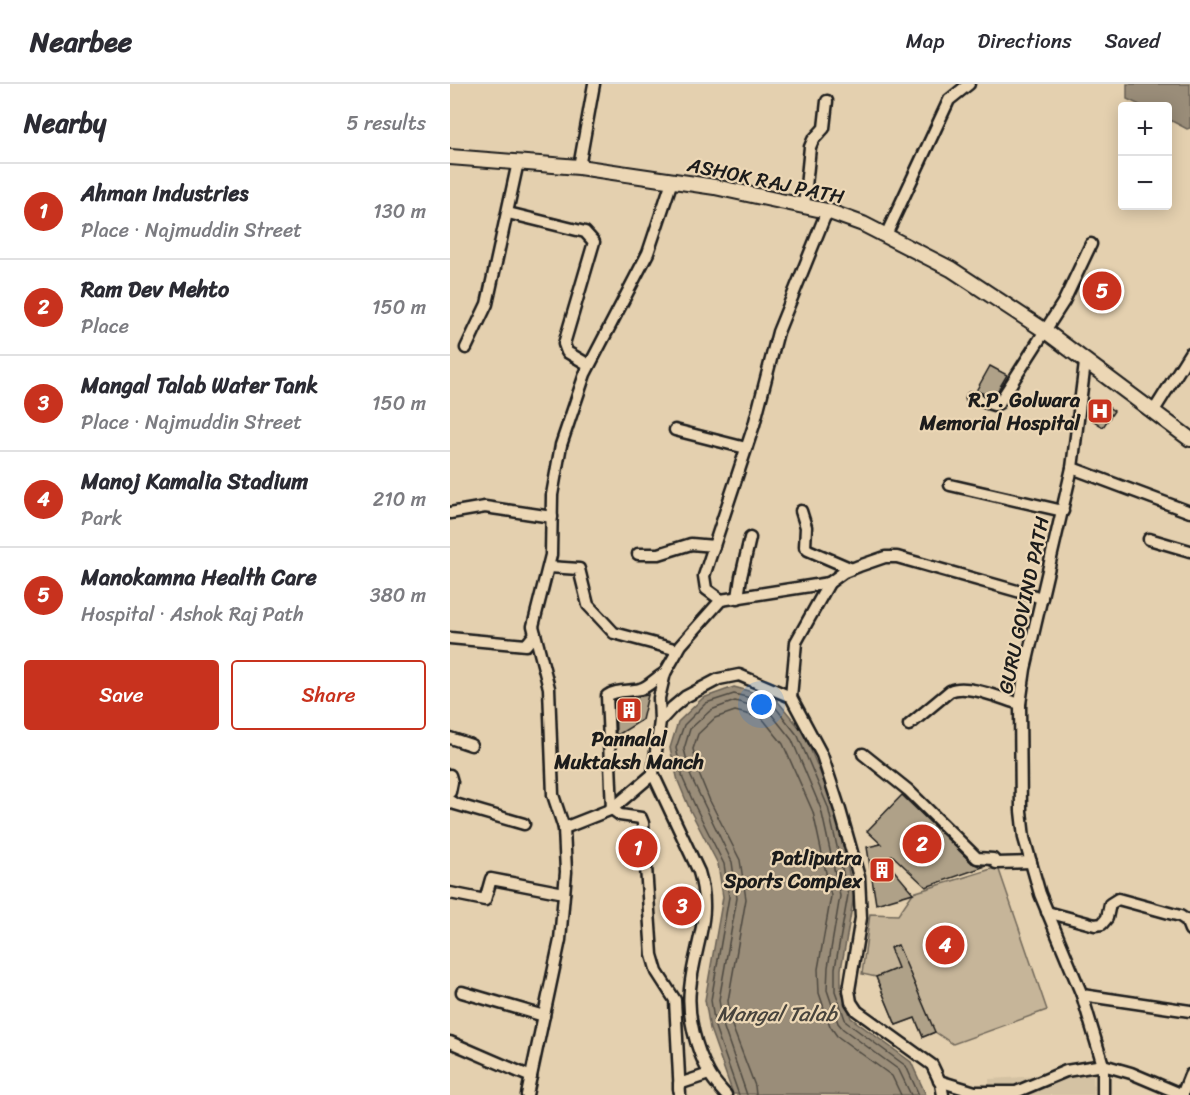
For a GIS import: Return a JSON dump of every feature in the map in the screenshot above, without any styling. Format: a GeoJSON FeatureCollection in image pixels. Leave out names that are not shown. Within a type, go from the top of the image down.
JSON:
{"type":"FeatureCollection","features":[{"type":"Feature","properties":{"kind":"main road","name":"ASHOK RAJ PATH"},"geometry":{"type":"LineString","coordinates":[[450,157],[579,167],[672,181],[827,211],[863,224],[951,269],[1044,330],[1085,363],[1190,439]]}},
{"type":"Feature","properties":{"kind":"street"},"geometry":{"type":"LineString","coordinates":[[579,167],[594,84]]}},
{"type":"Feature","properties":{"kind":"street"},"geometry":{"type":"LineString","coordinates":[[886,236],[949,100],[969,84]]}},
{"type":"Feature","properties":{"kind":"street"},"geometry":{"type":"LineString","coordinates":[[804,206],[810,147],[824,128],[827,101]]}},
{"type":"Feature","properties":{"kind":"street"},"geometry":{"type":"LineString","coordinates":[[466,348],[487,304],[518,162]]}},
{"type":"Feature","properties":{"kind":"street"},"geometry":{"type":"LineString","coordinates":[[527,1095],[560,940],[566,872],[564,828],[553,795],[549,688],[533,619],[549,567],[552,541],[552,495],[561,445],[589,365],[648,253],[672,181]]}},
{"type":"Feature","properties":{"kind":"street"},"geometry":{"type":"LineString","coordinates":[[721,600],[706,589],[704,576],[746,448],[778,332],[827,211]]}},
{"type":"Feature","properties":{"kind":"street"},"geometry":{"type":"LineString","coordinates":[[508,213],[585,232],[591,236],[594,242],[564,344],[567,352],[589,365]]}},
{"type":"Feature","properties":{"kind":"street"},"geometry":{"type":"LineString","coordinates":[[972,398],[994,405],[999,403],[1071,288],[1091,244]]}},
{"type":"Feature","properties":{"kind":"street"},"geometry":{"type":"LineString","coordinates":[[1153,412],[1190,353]]}},
{"type":"Feature","properties":{"kind":"street","name":"GURU GOVIND PATH"},"geometry":{"type":"LineString","coordinates":[[1085,363],[1072,468],[1025,669],[1020,704],[1021,811],[1024,838],[1040,894],[1082,995],[1102,1065],[1103,1095]]}},
{"type":"Feature","properties":{"kind":"street"},"geometry":{"type":"LineString","coordinates":[[675,430],[746,448]]}},
{"type":"Feature","properties":{"kind":"street"},"geometry":{"type":"LineString","coordinates":[[1072,468],[1190,512]]}},
{"type":"Feature","properties":{"kind":"street"},"geometry":{"type":"LineString","coordinates":[[950,485],[1063,511]]}},
{"type":"Feature","properties":{"kind":"street"},"geometry":{"type":"LineString","coordinates":[[450,513],[485,507],[552,517]]}},
{"type":"Feature","properties":{"kind":"street"},"geometry":{"type":"LineString","coordinates":[[801,511],[806,527],[808,550],[852,569]]}},
{"type":"Feature","properties":{"kind":"street"},"geometry":{"type":"LineString","coordinates":[[738,598],[750,538]]}},
{"type":"Feature","properties":{"kind":"street"},"geometry":{"type":"LineString","coordinates":[[1149,539],[1190,551]]}},
{"type":"Feature","properties":{"kind":"street"},"geometry":{"type":"LineString","coordinates":[[638,554],[659,554],[692,544],[714,546]]}},
{"type":"Feature","properties":{"kind":"street"},"geometry":{"type":"LineString","coordinates":[[726,1095],[709,1074],[700,1051],[689,1006],[690,987],[705,903],[703,885],[653,774],[660,721],[659,698],[665,673],[678,650],[721,600],[829,583],[852,569],[885,557],[897,558],[1042,597]]}},
{"type":"Feature","properties":{"kind":"street"},"geometry":{"type":"LineString","coordinates":[[549,567],[579,569],[588,605],[614,633],[678,650]]}},
{"type":"Feature","properties":{"kind":"street"},"geometry":{"type":"LineString","coordinates":[[829,583],[796,642],[791,697],[822,755],[859,876],[861,918],[849,990],[851,1002],[856,1011],[932,1065],[943,1095]]}},
{"type":"Feature","properties":{"kind":"street"},"geometry":{"type":"LineString","coordinates":[[450,638],[526,645],[535,634]]}},
{"type":"Feature","properties":{"kind":"street"},"geometry":{"type":"LineString","coordinates":[[612,809],[607,696],[613,692],[642,689],[653,679],[665,673]]}},
{"type":"Feature","properties":{"kind":"street"},"geometry":{"type":"LineString","coordinates":[[660,721],[673,706],[686,697],[729,676],[739,675],[791,697]]}},
{"type":"Feature","properties":{"kind":"street"},"geometry":{"type":"LineString","coordinates":[[909,725],[950,691],[958,688],[1020,704]]}},
{"type":"Feature","properties":{"kind":"street"},"geometry":{"type":"LineString","coordinates":[[450,738],[471,745]]}},
{"type":"Feature","properties":{"kind":"street"},"geometry":{"type":"LineString","coordinates":[[863,754],[908,790],[977,858],[993,859],[996,863],[1031,862]]}},
{"type":"Feature","properties":{"kind":"street"},"geometry":{"type":"LineString","coordinates":[[564,828],[612,809],[653,774]]}},
{"type":"Feature","properties":{"kind":"street"},"geometry":{"type":"LineString","coordinates":[[450,775],[452,782],[450,792]]}},
{"type":"Feature","properties":{"kind":"street"},"geometry":{"type":"LineString","coordinates":[[450,801],[524,824]]}},
{"type":"Feature","properties":{"kind":"street"},"geometry":{"type":"LineString","coordinates":[[612,809],[620,815],[641,818],[643,823],[652,955],[657,972],[675,1000],[679,1091],[709,1074]]}},
{"type":"Feature","properties":{"kind":"street"},"geometry":{"type":"LineString","coordinates":[[450,893],[485,900],[491,879],[564,893]]}},
{"type":"Feature","properties":{"kind":"street"},"geometry":{"type":"LineString","coordinates":[[1047,912],[1095,925],[1102,924],[1107,918],[1110,903],[1118,899],[1180,916],[1189,924]]}},
{"type":"Feature","properties":{"kind":"street"},"geometry":{"type":"LineString","coordinates":[[462,992],[544,1016]]}},
{"type":"Feature","properties":{"kind":"street"},"geometry":{"type":"LineString","coordinates":[[1082,995],[1190,1011]]}},
{"type":"Feature","properties":{"kind":"street"},"geometry":{"type":"LineString","coordinates":[[450,1042],[531,1077]]}},
{"type":"Feature","properties":{"kind":"street"},"geometry":{"type":"LineString","coordinates":[[939,1080],[975,1092],[1016,1092],[1066,1071],[1102,1065],[1131,1073],[1182,1095],[1190,1075]]}},
{"type":"Feature","properties":{"kind":"shaded area"},"geometry":{"type":"Polygon","coordinates":[[[998,867],[1047,1010],[953,1044],[935,1032],[923,1037],[915,1018],[896,1025],[876,977],[862,974],[870,914],[898,915],[913,893],[998,867]]]}},
{"type":"Feature","properties":{"kind":"shaded area"},"geometry":{"type":"Polygon","coordinates":[[[1093,1073],[1094,1095],[989,1095],[989,1079],[1093,1073]]]}},
{"type":"Feature","properties":{"kind":"water"},"geometry":{"type":"Polygon","coordinates":[[[1127,84],[1190,84],[1190,128],[1187,129],[1172,121],[1172,102],[1133,102],[1127,99],[1127,84]]]}},
{"type":"Feature","properties":{"kind":"water","name":"Mangal Talab"},"geometry":{"type":"Polygon","coordinates":[[[734,687],[775,698],[803,732],[834,805],[854,896],[841,969],[841,989],[851,1018],[911,1062],[926,1095],[733,1094],[710,1029],[705,1000],[723,897],[718,864],[678,781],[670,748],[678,722],[703,698],[734,687]]]}},
{"type":"Feature","properties":{"kind":"building"},"geometry":{"type":"Polygon","coordinates":[[[1103,282],[1110,286],[1101,300],[1094,295],[1103,282]]]}},
{"type":"Feature","properties":{"kind":"building"},"geometry":{"type":"Polygon","coordinates":[[[990,366],[1007,375],[994,397],[976,391],[990,366]]]}},
{"type":"Feature","properties":{"kind":"building"},"geometry":{"type":"Polygon","coordinates":[[[1099,401],[1114,411],[1103,427],[1088,417],[1099,401]]]}},
{"type":"Feature","properties":{"kind":"building","name":"Pannalal Muktaksh Manch"},"geometry":{"type":"Polygon","coordinates":[[[648,695],[642,720],[616,736],[615,700],[648,695]]]}},
{"type":"Feature","properties":{"kind":"building"},"geometry":{"type":"Polygon","coordinates":[[[902,795],[972,863],[983,867],[926,887],[892,855],[886,861],[913,893],[876,904],[867,847],[881,844],[867,831],[902,795]]]}},
{"type":"Feature","properties":{"kind":"building"},"geometry":{"type":"Polygon","coordinates":[[[681,890],[693,895],[698,907],[693,919],[681,924],[669,919],[664,907],[669,895],[681,890]]]}},
{"type":"Feature","properties":{"kind":"building"},"geometry":{"type":"Polygon","coordinates":[[[898,945],[935,1032],[923,1037],[915,1018],[896,1025],[876,977],[898,968],[890,948],[898,945]]]}},
{"type":"Feature","properties":{"kind":"place","name":"Manokamna Health Care"},"geometry":{"type":"Point","coordinates":[1102,291]}},
{"type":"Feature","properties":{"kind":"place","name":"R.P. Golwara Memorial Hospital"},"geometry":{"type":"Point","coordinates":[1100,411]}},
{"type":"Feature","properties":{"kind":"place","name":"Pannalal Muktaksh Manch"},"geometry":{"type":"Point","coordinates":[629,710]}},
{"type":"Feature","properties":{"kind":"place","name":"Ram Dev Mehto"},"geometry":{"type":"Point","coordinates":[922,844]}},
{"type":"Feature","properties":{"kind":"place","name":"Ahman Industries"},"geometry":{"type":"Point","coordinates":[638,848]}},
{"type":"Feature","properties":{"kind":"place","name":"Patliputra Sports Complex"},"geometry":{"type":"Point","coordinates":[882,870]}},
{"type":"Feature","properties":{"kind":"place","name":"Mangal Talab Water Tank"},"geometry":{"type":"Point","coordinates":[682,906]}},
{"type":"Feature","properties":{"kind":"place","name":"Manoj Kamalia Stadium"},"geometry":{"type":"Point","coordinates":[945,945]}}]}
